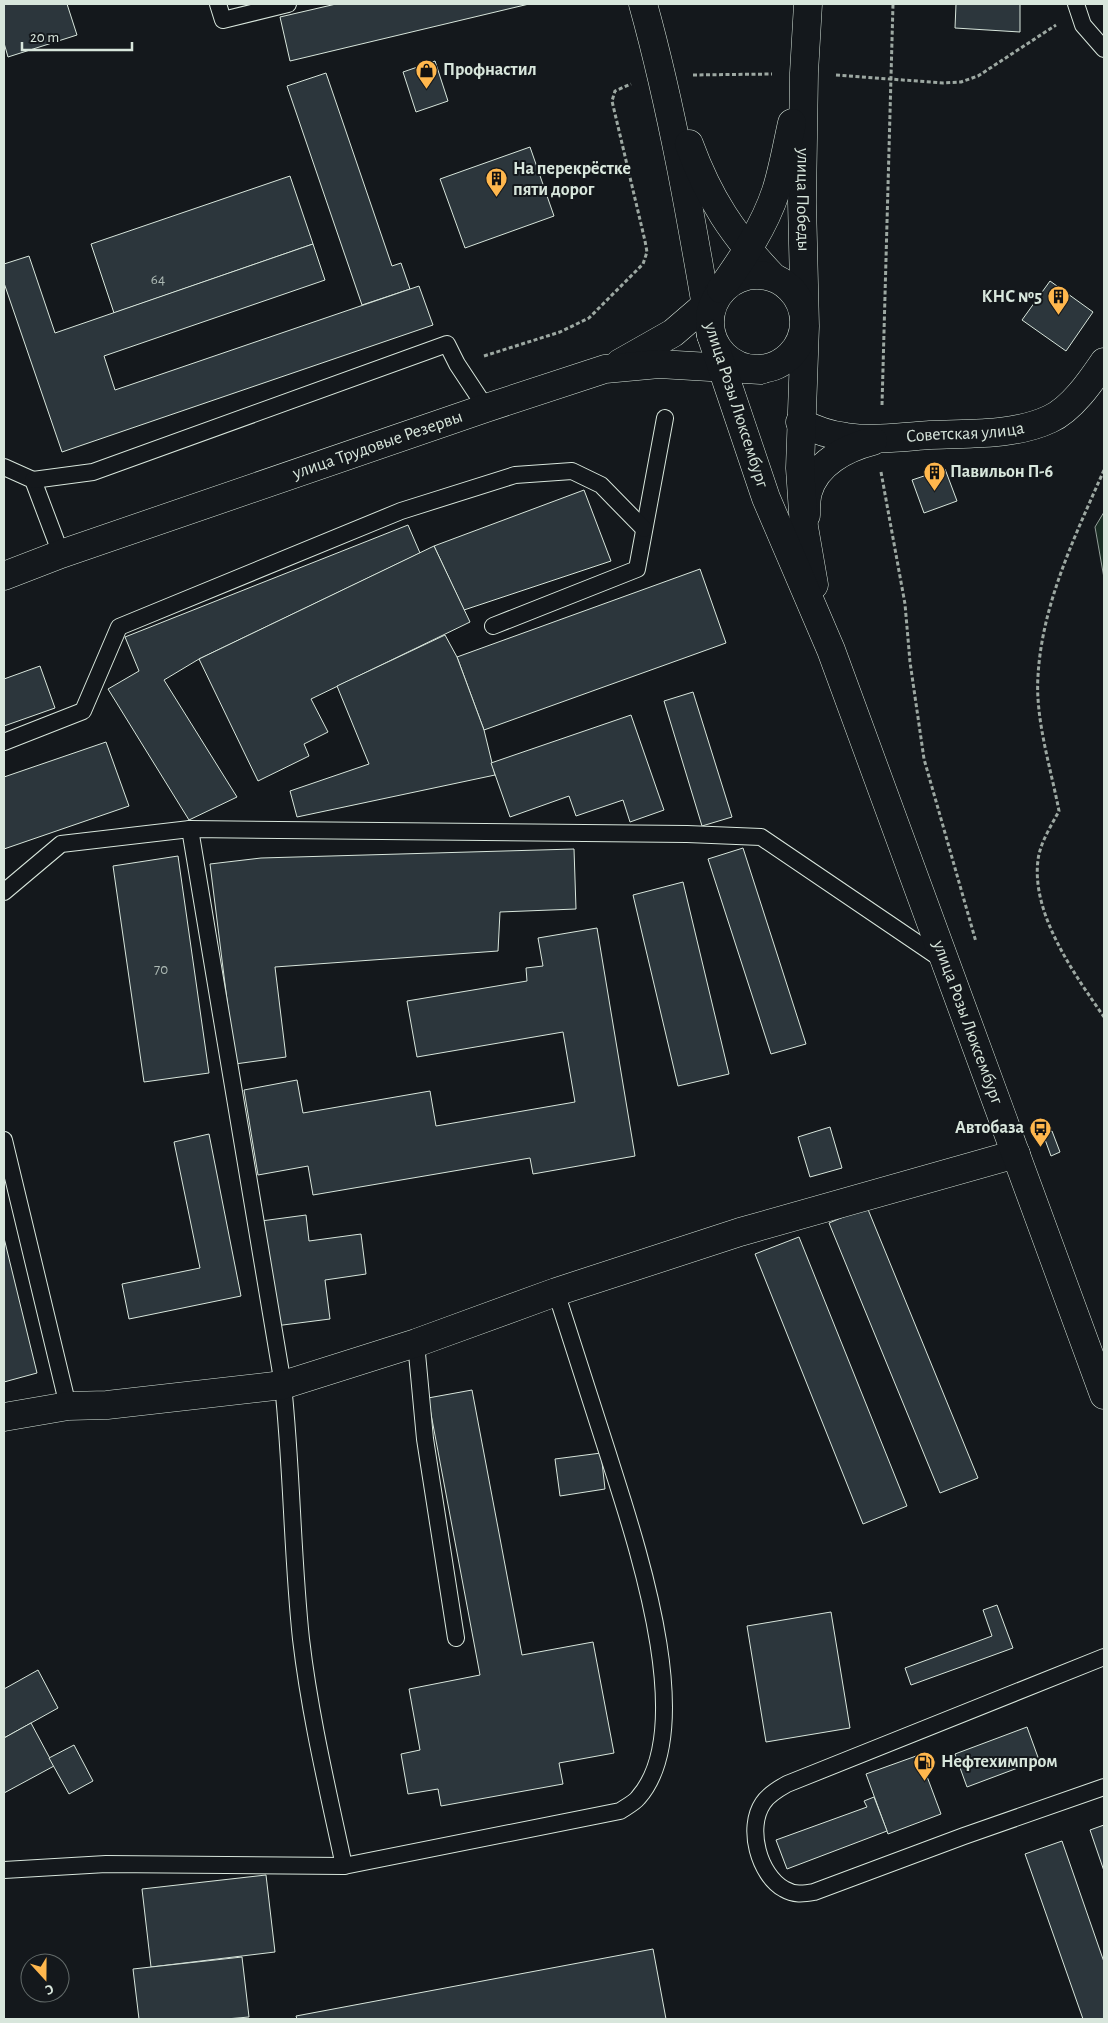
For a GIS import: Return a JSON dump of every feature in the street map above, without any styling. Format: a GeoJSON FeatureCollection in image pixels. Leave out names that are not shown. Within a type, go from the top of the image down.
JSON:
{"type":"FeatureCollection","features":[{"type":"Feature","properties":{"kind":"street","name":"улица Розы Люксембург"},"geometry":{"type":"LineString","coordinates":[[642,4],[663,75],[712,300]]}},
{"type":"Feature","properties":{"kind":"street","name":"улица Победы"},"geometry":{"type":"LineString","coordinates":[[805,326],[802,202],[804,73],[808,4]]}},
{"type":"Feature","properties":{"kind":"street","name":"улица Победы"},"geometry":{"type":"LineString","coordinates":[[712,300],[748,250],[776,190],[804,73]]}},
{"type":"Feature","properties":{"kind":"street"},"geometry":{"type":"LineString","coordinates":[[663,75],[710,196],[748,250],[773,278],[790,289],[802,308],[805,326],[798,347],[782,363],[762,370],[739,367],[721,354],[711,335],[710,314],[712,300]]}},
{"type":"Feature","properties":{"kind":"street"},"geometry":{"type":"LineString","coordinates":[[605,369],[673,333],[733,281],[753,275],[773,278]]}},
{"type":"Feature","properties":{"kind":"street","name":"улица Розы Люксембург"},"geometry":{"type":"LineString","coordinates":[[805,326],[800,422],[800,468],[804,526],[814,586],[831,650]]}},
{"type":"Feature","properties":{"kind":"street","name":"улица Розы Люксембург"},"geometry":{"type":"LineString","coordinates":[[711,335],[766,498],[831,650],[1104,1395]]}},
{"type":"Feature","properties":{"kind":"street","name":"Советская улица"},"geometry":{"type":"LineString","coordinates":[[800,422],[821,432],[848,438],[881,438],[1007,430],[1031,426],[1052,418],[1069,405],[1104,362]]}},
{"type":"Feature","properties":{"kind":"street","name":"улица Трудовые Резервы"},"geometry":{"type":"LineString","coordinates":[[4,576],[60,554],[605,369],[659,364],[762,370]]}},
{"type":"Feature","properties":{"kind":"street"},"geometry":{"type":"LineString","coordinates":[[804,526],[808,491],[825,464],[855,446],[881,438]]}},
{"type":"Feature","properties":{"kind":"street"},"geometry":{"type":"LineString","coordinates":[[4,1417],[68,1406],[107,1405],[283,1385],[416,1343],[556,1292],[740,1232],[1016,1154]]}},
{"type":"Feature","properties":{"kind":"lane"},"geometry":{"type":"LineString","coordinates":[[218,4],[223,20],[288,4]]}},
{"type":"Feature","properties":{"kind":"lane"},"geometry":{"type":"LineString","coordinates":[[1077,8],[1084,25],[1104,50]]}},
{"type":"Feature","properties":{"kind":"lane"},"geometry":{"type":"LineString","coordinates":[[4,467],[33,480],[94,472],[447,344],[457,364],[486,408]]}},
{"type":"Feature","properties":{"kind":"lane"},"geometry":{"type":"LineString","coordinates":[[492,626],[637,569],[664,418]]}},
{"type":"Feature","properties":{"kind":"lane"},"geometry":{"type":"LineString","coordinates":[[4,742],[83,711],[119,627],[402,511],[515,475],[572,471],[602,485],[644,529]]}},
{"type":"Feature","properties":{"kind":"lane"},"geometry":{"type":"LineString","coordinates":[[33,480],[60,554]]}},
{"type":"Feature","properties":{"kind":"lane"},"geometry":{"type":"LineString","coordinates":[[190,829],[283,1385],[292,1477],[302,1640],[314,1730],[344,1866]]}},
{"type":"Feature","properties":{"kind":"lane"},"geometry":{"type":"LineString","coordinates":[[4,892],[61,844],[190,829],[762,837],[946,962]]}},
{"type":"Feature","properties":{"kind":"lane"},"geometry":{"type":"LineString","coordinates":[[4,1140],[68,1406]]}},
{"type":"Feature","properties":{"kind":"lane"},"geometry":{"type":"LineString","coordinates":[[4,1870],[106,1864],[344,1866],[620,1811],[637,1800],[647,1786],[656,1764],[662,1739],[664,1708],[656,1618],[644,1570],[556,1292]]}},
{"type":"Feature","properties":{"kind":"lane"},"geometry":{"type":"LineString","coordinates":[[416,1343],[425,1439],[456,1638]]}},
{"type":"Feature","properties":{"kind":"lane"},"geometry":{"type":"LineString","coordinates":[[1104,1657],[787,1784],[773,1792],[762,1803],[756,1824],[758,1849],[765,1868],[774,1883],[785,1890],[800,1894],[814,1892],[964,1836],[1104,1787]]}},
{"type":"Feature","properties":{"kind":"path"},"geometry":{"type":"LineString","coordinates":[[893,4],[880,464],[905,604],[910,662],[924,759],[977,945]]}},
{"type":"Feature","properties":{"kind":"path"},"geometry":{"type":"LineString","coordinates":[[457,364],[574,326],[589,318],[643,264],[647,252],[645,241],[612,101],[615,92],[622,86],[663,75],[804,73],[961,82],[978,76],[1077,8]]}},
{"type":"Feature","properties":{"kind":"path"},"geometry":{"type":"LineString","coordinates":[[1104,470],[1072,543],[1044,626],[1037,677],[1042,728],[1059,811],[1046,836],[1038,859],[1037,889],[1055,937],[1104,1017]]}},
{"type":"Feature","properties":{"kind":"green space"},"geometry":{"type":"Polygon","coordinates":[[[1104,512],[1104,578],[1095,527],[1104,512]]]}},
{"type":"Feature","properties":{"kind":"building"},"geometry":{"type":"Polygon","coordinates":[[[4,4],[67,4],[77,35],[8,57],[4,43],[4,4]]]}},
{"type":"Feature","properties":{"kind":"building"},"geometry":{"type":"Polygon","coordinates":[[[336,4],[529,4],[290,61],[280,17],[336,4]]]}},
{"type":"Feature","properties":{"kind":"building"},"geometry":{"type":"Polygon","coordinates":[[[956,4],[1020,4],[1020,32],[955,28],[956,4]]]}},
{"type":"Feature","properties":{"kind":"building"},"geometry":{"type":"Polygon","coordinates":[[[435,61],[448,101],[416,112],[403,72],[435,61]]]}},
{"type":"Feature","properties":{"kind":"building"},"geometry":{"type":"Polygon","coordinates":[[[326,73],[392,266],[401,263],[410,289],[362,305],[287,86],[326,73]]]}},
{"type":"Feature","properties":{"kind":"building","name":"На перекрёстке пяти дорог"},"geometry":{"type":"Polygon","coordinates":[[[530,147],[554,216],[465,248],[440,179],[530,147]]]}},
{"type":"Feature","properties":{"kind":"building"},"geometry":{"type":"Polygon","coordinates":[[[290,176],[313,244],[114,313],[91,244],[290,176]]]}},
{"type":"Feature","properties":{"kind":"building"},"geometry":{"type":"Polygon","coordinates":[[[313,244],[325,280],[104,356],[115,390],[419,286],[433,325],[62,452],[4,283],[4,264],[29,256],[55,333],[313,244]]]}},
{"type":"Feature","properties":{"kind":"building","name":"КНС №5"},"geometry":{"type":"Polygon","coordinates":[[[1050,281],[1093,312],[1066,351],[1022,320],[1050,281]]]}},
{"type":"Feature","properties":{"kind":"building","name":"Павильон П-6"},"geometry":{"type":"Polygon","coordinates":[[[945,469],[957,501],[924,513],[912,480],[945,469]]]}},
{"type":"Feature","properties":{"kind":"building"},"geometry":{"type":"Polygon","coordinates":[[[584,490],[611,561],[464,610],[434,546],[584,490]]]}},
{"type":"Feature","properties":{"kind":"building"},"geometry":{"type":"Polygon","coordinates":[[[408,525],[420,553],[199,659],[164,680],[237,797],[189,820],[108,689],[139,671],[125,637],[408,525]]]}},
{"type":"Feature","properties":{"kind":"building"},"geometry":{"type":"Polygon","coordinates":[[[434,546],[470,622],[311,699],[328,732],[304,744],[309,756],[258,781],[199,659],[434,546]]]}},
{"type":"Feature","properties":{"kind":"building"},"geometry":{"type":"Polygon","coordinates":[[[700,569],[726,643],[484,730],[457,657],[700,569]]]}},
{"type":"Feature","properties":{"kind":"building"},"geometry":{"type":"Polygon","coordinates":[[[445,635],[457,657],[484,730],[495,775],[297,817],[290,791],[369,764],[337,686],[445,635]]]}},
{"type":"Feature","properties":{"kind":"building"},"geometry":{"type":"Polygon","coordinates":[[[40,666],[55,708],[4,726],[4,679],[40,666]]]}},
{"type":"Feature","properties":{"kind":"building"},"geometry":{"type":"Polygon","coordinates":[[[693,692],[732,817],[702,826],[664,701],[693,692]]]}},
{"type":"Feature","properties":{"kind":"building"},"geometry":{"type":"Polygon","coordinates":[[[631,715],[664,810],[630,822],[623,800],[576,816],[569,796],[510,817],[491,763],[631,715]]]}},
{"type":"Feature","properties":{"kind":"building"},"geometry":{"type":"Polygon","coordinates":[[[106,742],[129,806],[4,849],[4,777],[106,742]]]}},
{"type":"Feature","properties":{"kind":"building"},"geometry":{"type":"Polygon","coordinates":[[[743,848],[806,1044],[771,1054],[708,859],[743,848]]]}},
{"type":"Feature","properties":{"kind":"building"},"geometry":{"type":"Polygon","coordinates":[[[574,849],[576,909],[500,912],[498,951],[275,967],[286,1057],[235,1064],[210,864],[261,858],[574,849]]]}},
{"type":"Feature","properties":{"kind":"building"},"geometry":{"type":"Polygon","coordinates":[[[178,856],[209,1073],[144,1082],[113,866],[178,856]]]}},
{"type":"Feature","properties":{"kind":"building"},"geometry":{"type":"Polygon","coordinates":[[[683,882],[729,1074],[678,1086],[633,895],[683,882]]]}},
{"type":"Feature","properties":{"kind":"building"},"geometry":{"type":"Polygon","coordinates":[[[597,928],[635,1156],[533,1174],[530,1158],[313,1195],[308,1166],[258,1175],[244,1090],[297,1080],[303,1113],[430,1091],[436,1126],[575,1102],[563,1032],[417,1057],[407,1001],[527,981],[526,968],[543,966],[538,938],[597,928]]]}},
{"type":"Feature","properties":{"kind":"building"},"geometry":{"type":"Polygon","coordinates":[[[830,1127],[842,1168],[810,1177],[798,1137],[830,1127]]]}},
{"type":"Feature","properties":{"kind":"building"},"geometry":{"type":"Polygon","coordinates":[[[1052,1131],[1060,1152],[1051,1156],[1043,1134],[1052,1131]]]}},
{"type":"Feature","properties":{"kind":"building"},"geometry":{"type":"Polygon","coordinates":[[[209,1134],[241,1296],[129,1319],[122,1284],[200,1268],[174,1142],[209,1134]]]}},
{"type":"Feature","properties":{"kind":"building"},"geometry":{"type":"Polygon","coordinates":[[[867,1207],[978,1478],[940,1493],[829,1223],[867,1207]]]}},
{"type":"Feature","properties":{"kind":"building"},"geometry":{"type":"Polygon","coordinates":[[[306,1215],[309,1241],[361,1234],[366,1274],[325,1280],[330,1319],[275,1326],[261,1221],[306,1215]]]}},
{"type":"Feature","properties":{"kind":"building"},"geometry":{"type":"Polygon","coordinates":[[[799,1237],[907,1506],[863,1524],[755,1254],[799,1237]]]}},
{"type":"Feature","properties":{"kind":"building"},"geometry":{"type":"Polygon","coordinates":[[[4,1238],[37,1373],[4,1382],[4,1238]]]}},
{"type":"Feature","properties":{"kind":"building"},"geometry":{"type":"Polygon","coordinates":[[[472,1390],[522,1655],[593,1642],[614,1753],[559,1763],[563,1784],[441,1806],[438,1789],[408,1794],[401,1754],[420,1750],[409,1689],[480,1675],[428,1398],[472,1390]]]}},
{"type":"Feature","properties":{"kind":"building"},"geometry":{"type":"Polygon","coordinates":[[[601,1453],[605,1489],[560,1496],[555,1459],[601,1453]]]}},
{"type":"Feature","properties":{"kind":"building"},"geometry":{"type":"Polygon","coordinates":[[[997,1605],[1013,1648],[911,1685],[905,1668],[992,1636],[983,1610],[997,1605]]]}},
{"type":"Feature","properties":{"kind":"building"},"geometry":{"type":"Polygon","coordinates":[[[831,1612],[850,1728],[766,1742],[747,1626],[831,1612]]]}},
{"type":"Feature","properties":{"kind":"building"},"geometry":{"type":"Polygon","coordinates":[[[38,1670],[58,1708],[4,1738],[4,1689],[38,1670]]]}},
{"type":"Feature","properties":{"kind":"building"},"geometry":{"type":"Polygon","coordinates":[[[31,1723],[54,1766],[4,1793],[4,1738],[31,1723]]]}},
{"type":"Feature","properties":{"kind":"building"},"geometry":{"type":"Polygon","coordinates":[[[1027,1727],[1039,1760],[967,1787],[955,1754],[1027,1727]]]}},
{"type":"Feature","properties":{"kind":"building"},"geometry":{"type":"Polygon","coordinates":[[[74,1745],[93,1781],[69,1794],[49,1758],[74,1745]]]}},
{"type":"Feature","properties":{"kind":"building"},"geometry":{"type":"Polygon","coordinates":[[[919,1755],[941,1814],[888,1834],[866,1774],[919,1755]]]}},
{"type":"Feature","properties":{"kind":"building"},"geometry":{"type":"Polygon","coordinates":[[[874,1797],[887,1831],[787,1869],[776,1840],[867,1807],[864,1801],[874,1797]]]}},
{"type":"Feature","properties":{"kind":"building"},"geometry":{"type":"Polygon","coordinates":[[[1104,1825],[1104,1871],[1090,1830],[1104,1825]]]}},
{"type":"Feature","properties":{"kind":"building"},"geometry":{"type":"Polygon","coordinates":[[[1062,1841],[1104,1962],[1104,2019],[1083,2019],[1025,1854],[1062,1841]]]}},
{"type":"Feature","properties":{"kind":"building"},"geometry":{"type":"Polygon","coordinates":[[[266,1875],[275,1952],[151,1967],[142,1889],[266,1875]]]}},
{"type":"Feature","properties":{"kind":"building"},"geometry":{"type":"Polygon","coordinates":[[[653,1949],[666,2019],[297,2019],[296,2016],[653,1949]]]}},
{"type":"Feature","properties":{"kind":"building"},"geometry":{"type":"Polygon","coordinates":[[[242,1957],[249,2017],[226,2019],[139,2019],[133,1969],[242,1957]]]}},
{"type":"Feature","properties":{"kind":"place","name":"Профнастил"},"geometry":{"type":"Point","coordinates":[427,89]}},
{"type":"Feature","properties":{"kind":"place","name":"На перекрёстке пяти дорог"},"geometry":{"type":"Point","coordinates":[497,198]}},
{"type":"Feature","properties":{"kind":"place","name":"КНС №5"},"geometry":{"type":"Point","coordinates":[1058,316]}},
{"type":"Feature","properties":{"kind":"place","name":"Павильон П-6"},"geometry":{"type":"Point","coordinates":[934,491]}},
{"type":"Feature","properties":{"kind":"place","name":"Автобаза"},"geometry":{"type":"Point","coordinates":[1040,1147]}},
{"type":"Feature","properties":{"kind":"place","name":"Нефтехимпром"},"geometry":{"type":"Point","coordinates":[925,1781]}}]}
